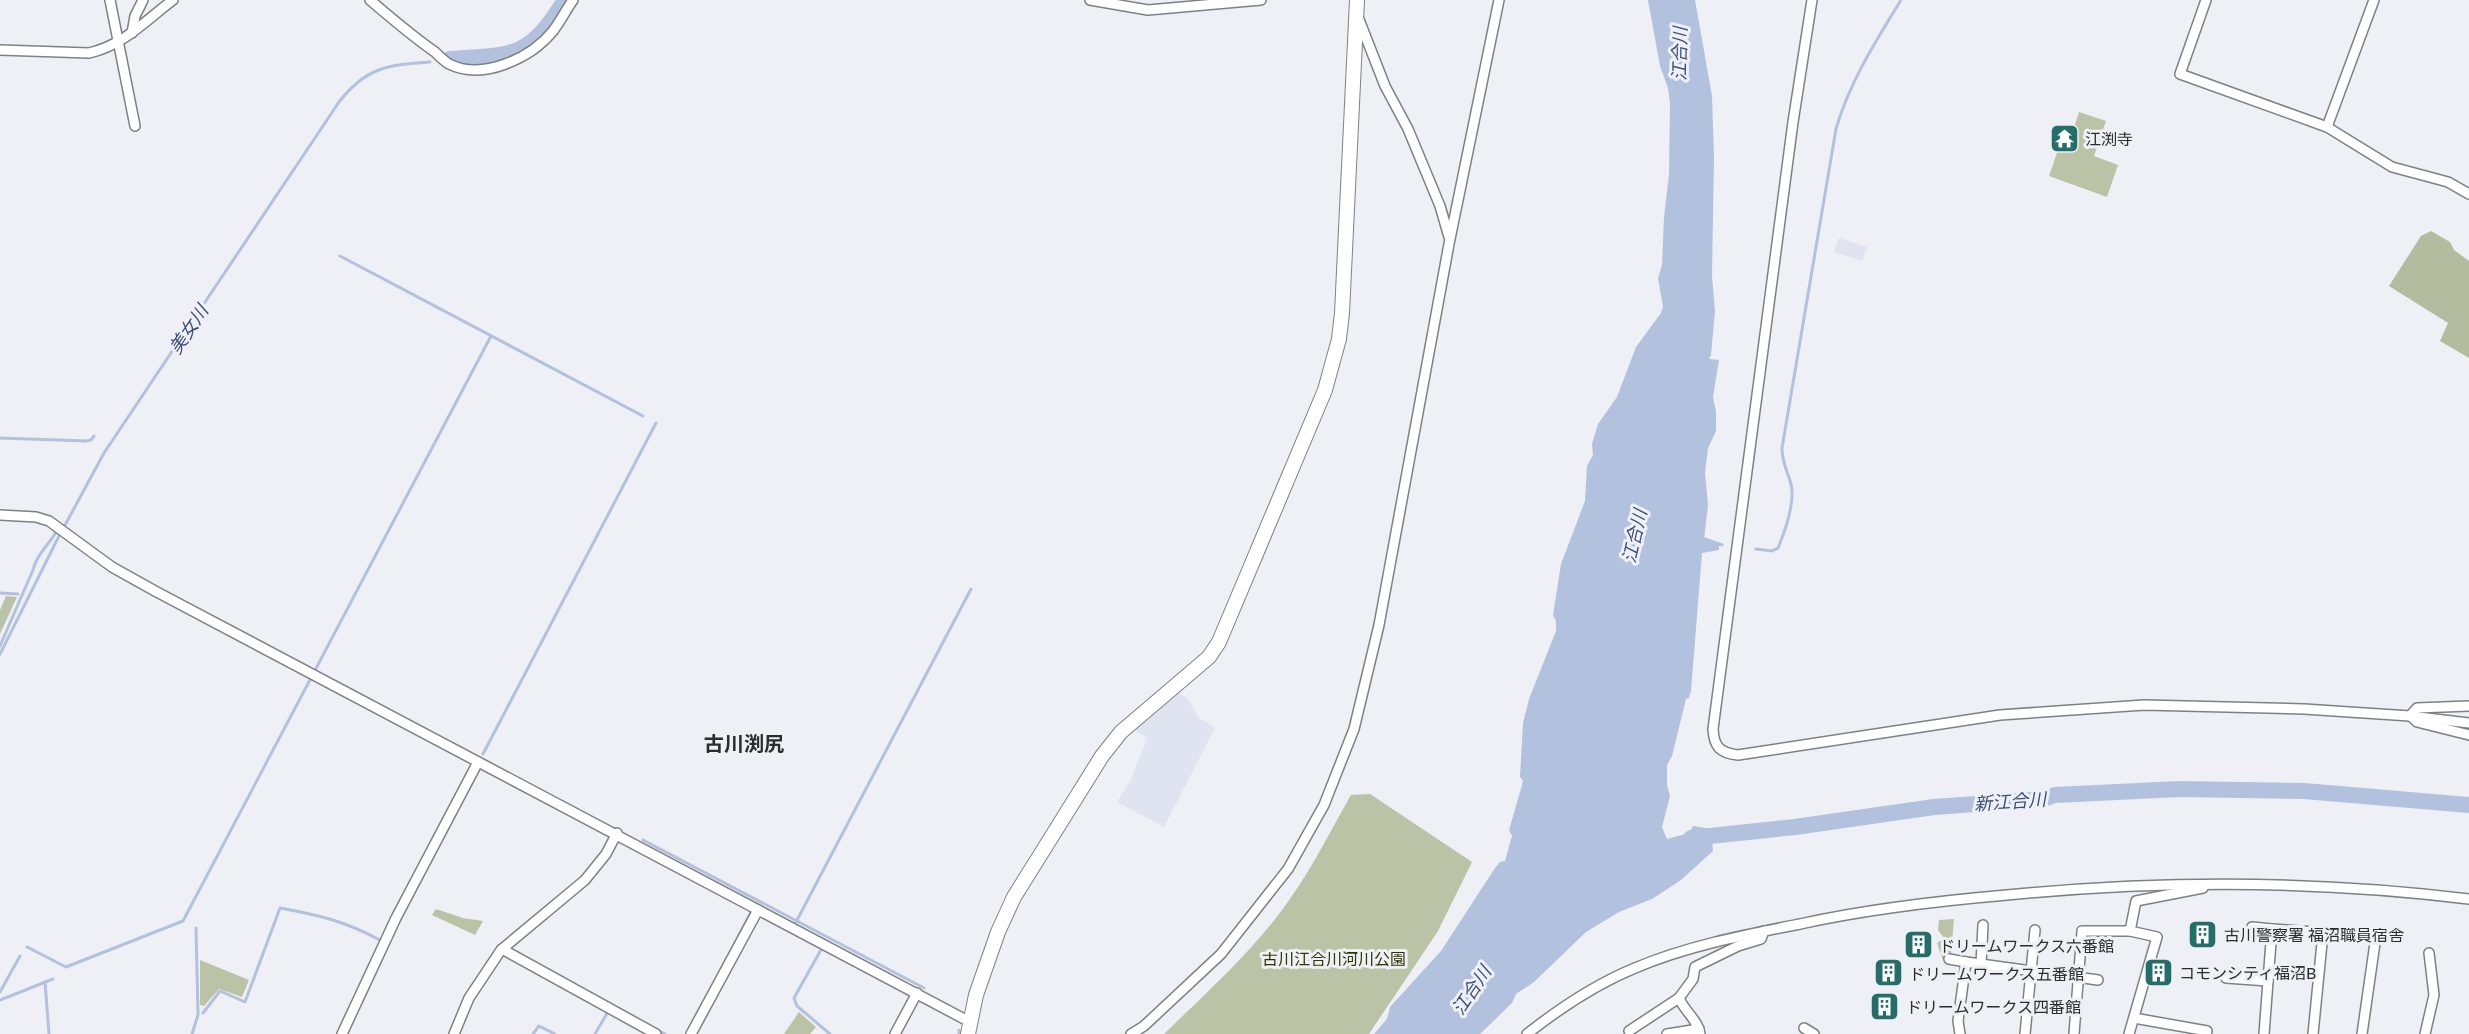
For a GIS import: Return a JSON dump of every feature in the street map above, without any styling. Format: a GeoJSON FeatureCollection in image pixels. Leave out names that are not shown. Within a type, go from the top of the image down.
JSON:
{"type":"FeatureCollection","features":[{"type":"Feature","properties":{"kind":"street"},"geometry":{"type":"LineString","coordinates":[[110,0],[135,126]]}},
{"type":"Feature","properties":{"kind":"street"},"geometry":{"type":"LineString","coordinates":[[132,33],[135,16],[143,0]]}},
{"type":"Feature","properties":{"kind":"street"},"geometry":{"type":"LineString","coordinates":[[0,50],[89,53],[119,43],[173,0]]}},
{"type":"Feature","properties":{"kind":"street"},"geometry":{"type":"LineString","coordinates":[[370,0],[450,64],[486,69],[504,65],[544,40],[554,31],[573,0]]}},
{"type":"Feature","properties":{"kind":"street"},"geometry":{"type":"LineString","coordinates":[[1090,0],[1148,10],[1261,0]]}},
{"type":"Feature","properties":{"kind":"street"},"geometry":{"type":"LineString","coordinates":[[1131,1034],[1159,1012],[1221,954],[1270,894],[1288,869],[1324,805],[1354,729],[1370,668],[1450,239],[1499,0]]}},
{"type":"Feature","properties":{"kind":"street"},"geometry":{"type":"LineString","coordinates":[[1812,0],[1793,122],[1713,729],[1713,741],[1717,748],[1725,754],[1738,755],[2000,715],[2113,707],[2221,706],[2410,716],[2469,723]]}},
{"type":"Feature","properties":{"kind":"street"},"geometry":{"type":"LineString","coordinates":[[2206,0],[2180,74],[2327,127],[2392,167],[2448,182],[2469,194]]}},
{"type":"Feature","properties":{"kind":"street"},"geometry":{"type":"LineString","coordinates":[[2327,127],[2374,0]]}},
{"type":"Feature","properties":{"kind":"street"},"geometry":{"type":"LineString","coordinates":[[1357,6],[1385,86],[1408,129],[1440,206],[1450,239]]}},
{"type":"Feature","properties":{"kind":"street"},"geometry":{"type":"LineString","coordinates":[[0,515],[36,517],[62,529],[112,567],[917,993],[969,1028],[979,984],[1014,897],[1102,756],[1120,732],[1209,657],[1219,642],[1325,390],[1339,339],[1342,313],[1357,6]]}},
{"type":"Feature","properties":{"kind":"street"},"geometry":{"type":"LineString","coordinates":[[2410,716],[2417,708],[2469,706]]}},
{"type":"Feature","properties":{"kind":"street"},"geometry":{"type":"LineString","coordinates":[[2410,716],[2417,722],[2469,735]]}},
{"type":"Feature","properties":{"kind":"street"},"geometry":{"type":"LineString","coordinates":[[342,1034],[396,918],[478,762]]}},
{"type":"Feature","properties":{"kind":"street"},"geometry":{"type":"LineString","coordinates":[[454,1034],[469,998],[502,949],[585,880],[606,854],[617,833]]}},
{"type":"Feature","properties":{"kind":"street"},"geometry":{"type":"LineString","coordinates":[[1527,1034],[1551,1015],[1603,983],[1678,952],[1764,931],[1902,905],[2135,884],[2373,889],[2469,899]]}},
{"type":"Feature","properties":{"kind":"street"},"geometry":{"type":"LineString","coordinates":[[2130,931],[2136,901],[2204,888],[2205,884]]}},
{"type":"Feature","properties":{"kind":"street"},"geometry":{"type":"LineString","coordinates":[[691,1034],[758,909]]}},
{"type":"Feature","properties":{"kind":"street"},"geometry":{"type":"LineString","coordinates":[[1981,964],[1983,925]]}},
{"type":"Feature","properties":{"kind":"street"},"geometry":{"type":"LineString","coordinates":[[2252,927],[2376,936],[2362,1034]]}},
{"type":"Feature","properties":{"kind":"street"},"geometry":{"type":"LineString","coordinates":[[2264,1034],[2272,929]]}},
{"type":"Feature","properties":{"kind":"street"},"geometry":{"type":"LineString","coordinates":[[2025,1034],[2035,930]]}},
{"type":"Feature","properties":{"kind":"street"},"geometry":{"type":"LineString","coordinates":[[1629,1031],[1679,998],[1693,978],[1695,967],[1738,946],[1761,939],[1764,931]]}},
{"type":"Feature","properties":{"kind":"street"},"geometry":{"type":"LineString","coordinates":[[2074,1034],[2082,931],[2130,931],[2157,937],[2129,1034]]}},
{"type":"Feature","properties":{"kind":"street"},"geometry":{"type":"LineString","coordinates":[[2313,1034],[2324,933]]}},
{"type":"Feature","properties":{"kind":"street"},"geometry":{"type":"LineString","coordinates":[[502,949],[656,1034]]}},
{"type":"Feature","properties":{"kind":"street"},"geometry":{"type":"LineString","coordinates":[[2425,1034],[2434,995],[2429,952]]}},
{"type":"Feature","properties":{"kind":"street"},"geometry":{"type":"LineString","coordinates":[[1949,959],[2098,980]]}},
{"type":"Feature","properties":{"kind":"street"},"geometry":{"type":"LineString","coordinates":[[1960,1034],[1958,1021],[1966,962]]}},
{"type":"Feature","properties":{"kind":"street"},"geometry":{"type":"LineString","coordinates":[[2226,978],[2268,981]]}},
{"type":"Feature","properties":{"kind":"street"},"geometry":{"type":"LineString","coordinates":[[895,1034],[917,993]]}},
{"type":"Feature","properties":{"kind":"street"},"geometry":{"type":"LineString","coordinates":[[1667,1034],[1699,1032],[1698,1024],[1683,1008],[1679,998]]}},
{"type":"Feature","properties":{"kind":"street"},"geometry":{"type":"LineString","coordinates":[[2134,1018],[2207,1030],[2206,1034]]}},
{"type":"Feature","properties":{"kind":"street"},"geometry":{"type":"LineString","coordinates":[[1804,1028],[1814,1034]]}},
{"type":"Feature","properties":{"kind":"shaded area"},"geometry":{"type":"Polygon","coordinates":[[[1839,238],[1867,247],[1862,261],[1834,252],[1839,238]]]}},
{"type":"Feature","properties":{"kind":"shaded area"},"geometry":{"type":"Polygon","coordinates":[[[1177,691],[1189,700],[1198,717],[1215,728],[1164,827],[1117,802],[1131,780],[1147,738],[1132,728],[1177,691]]]}},
{"type":"Feature","properties":{"kind":"green space"},"geometry":{"type":"Polygon","coordinates":[[[2079,112],[2106,121],[2094,156],[2118,165],[2107,197],[2049,176],[2059,147],[2067,150],[2079,112]]]}},
{"type":"Feature","properties":{"kind":"green space"},"geometry":{"type":"Polygon","coordinates":[[[2431,231],[2450,242],[2454,250],[2469,261],[2469,358],[2440,341],[2448,323],[2389,286],[2421,236],[2431,231]]]}},
{"type":"Feature","properties":{"kind":"green space"},"geometry":{"type":"Polygon","coordinates":[[[6,596],[17,597],[0,634],[0,610],[6,596]]]}},
{"type":"Feature","properties":{"kind":"green space","name":"古川江合川河川公園"},"geometry":{"type":"Polygon","coordinates":[[[1370,794],[1472,862],[1438,931],[1369,1034],[1164,1034],[1234,965],[1282,910],[1311,866],[1351,795],[1370,794]]]}},
{"type":"Feature","properties":{"kind":"green space"},"geometry":{"type":"Polygon","coordinates":[[[436,909],[463,918],[483,921],[475,935],[432,915],[436,909]]]}},
{"type":"Feature","properties":{"kind":"green space"},"geometry":{"type":"Polygon","coordinates":[[[1954,919],[1951,954],[1943,960],[1937,943],[1944,938],[1938,930],[1939,920],[1954,919]]]}},
{"type":"Feature","properties":{"kind":"green space"},"geometry":{"type":"Polygon","coordinates":[[[200,960],[249,980],[242,997],[219,989],[204,1006],[200,1005],[200,960]]]}},
{"type":"Feature","properties":{"kind":"green space"},"geometry":{"type":"Polygon","coordinates":[[[799,1012],[816,1027],[810,1034],[784,1034],[799,1012]]]}},
{"type":"Feature","properties":{"kind":"water","name":"江合川"},"geometry":{"type":"Polygon","coordinates":[[[1648,0],[1695,0],[1712,96],[1714,157],[1712,276],[1715,311],[1709,359],[1719,360],[1713,397],[1716,431],[1708,448],[1705,473],[1708,505],[1704,540],[1719,545],[1719,550],[1702,553],[1691,691],[1689,698],[1686,699],[1672,756],[1667,765],[1667,785],[1670,796],[1662,827],[1667,839],[1689,833],[1693,826],[1711,829],[1713,851],[1681,880],[1652,899],[1619,912],[1586,932],[1534,982],[1516,994],[1512,1003],[1480,1034],[1374,1034],[1387,1019],[1390,1007],[1441,951],[1495,868],[1500,862],[1505,861],[1512,836],[1509,830],[1523,780],[1520,777],[1523,723],[1529,699],[1556,631],[1556,621],[1553,615],[1561,564],[1585,501],[1587,466],[1593,455],[1592,444],[1598,424],[1617,397],[1636,347],[1663,307],[1658,278],[1662,265],[1669,175],[1670,103],[1668,88],[1660,66],[1648,0]]]}},
{"type":"Feature","properties":{"kind":"waterway","name":"美女川"},"geometry":{"type":"LineString","coordinates":[[450,59],[490,56],[518,50],[541,33],[565,0]]}},
{"type":"Feature","properties":{"kind":"waterway"},"geometry":{"type":"LineString","coordinates":[[1756,549],[1772,551],[1778,548],[1790,512],[1792,491],[1783,461],[1782,448],[1836,129],[1856,79],[1901,0]]}},
{"type":"Feature","properties":{"kind":"waterway","name":"美女川"},"geometry":{"type":"LineString","coordinates":[[0,654],[104,453],[339,102],[359,81],[379,70],[430,62]]}},
{"type":"Feature","properties":{"kind":"waterway"},"geometry":{"type":"LineString","coordinates":[[340,256],[643,416]]}},
{"type":"Feature","properties":{"kind":"waterway"},"geometry":{"type":"LineString","coordinates":[[27,947],[66,967],[183,921],[491,336]]}},
{"type":"Feature","properties":{"kind":"waterway"},"geometry":{"type":"LineString","coordinates":[[483,754],[656,423]]}},
{"type":"Feature","properties":{"kind":"waterway"},"geometry":{"type":"LineString","coordinates":[[0,438],[86,441],[91,440],[94,436]]}},
{"type":"Feature","properties":{"kind":"waterway"},"geometry":{"type":"LineString","coordinates":[[0,646],[37,559],[56,532]]}},
{"type":"Feature","properties":{"kind":"waterway"},"geometry":{"type":"LineString","coordinates":[[1702,538],[1722,545]]}},
{"type":"Feature","properties":{"kind":"waterway"},"geometry":{"type":"LineString","coordinates":[[796,922],[971,589]]}},
{"type":"Feature","properties":{"kind":"waterway"},"geometry":{"type":"LineString","coordinates":[[0,593],[18,594]]}},
{"type":"Feature","properties":{"kind":"waterway","name":"新江合川"},"geometry":{"type":"LineString","coordinates":[[1691,838],[1795,827],[1934,807],[2043,799],[2055,795],[2180,789],[2304,791],[2469,805]]}},
{"type":"Feature","properties":{"kind":"waterway"},"geometry":{"type":"LineString","coordinates":[[643,840],[924,988]]}},
{"type":"Feature","properties":{"kind":"waterway"},"geometry":{"type":"LineString","coordinates":[[203,1013],[220,991],[245,1002],[280,908],[331,920],[380,940]]}},
{"type":"Feature","properties":{"kind":"waterway"},"geometry":{"type":"LineString","coordinates":[[717,977],[751,912]]}},
{"type":"Feature","properties":{"kind":"waterway"},"geometry":{"type":"LineString","coordinates":[[499,946],[534,917]]}},
{"type":"Feature","properties":{"kind":"waterway"},"geometry":{"type":"LineString","coordinates":[[192,1034],[198,1015],[196,928]]}},
{"type":"Feature","properties":{"kind":"waterway"},"geometry":{"type":"LineString","coordinates":[[822,948],[794,998],[797,1006],[830,1034]]}},
{"type":"Feature","properties":{"kind":"waterway"},"geometry":{"type":"LineString","coordinates":[[0,992],[20,956]]}},
{"type":"Feature","properties":{"kind":"waterway"},"geometry":{"type":"LineString","coordinates":[[0,1000],[53,979]]}},
{"type":"Feature","properties":{"kind":"waterway"},"geometry":{"type":"LineString","coordinates":[[45,982],[49,1034]]}},
{"type":"Feature","properties":{"kind":"waterway"},"geometry":{"type":"LineString","coordinates":[[595,1034],[609,1010]]}},
{"type":"Feature","properties":{"kind":"waterway"},"geometry":{"type":"LineString","coordinates":[[533,1034],[539,1026],[555,1034]]}},
{"type":"Feature","properties":{"kind":"waterway"},"geometry":{"type":"LineString","coordinates":[[656,1029],[665,1034]]}},
{"type":"Feature","properties":{"kind":"place","name":"江渕寺"},"geometry":{"type":"Point","coordinates":[2064,138]}},
{"type":"Feature","properties":{"kind":"place","name":"古川警察署 福沼職員宿舎"},"geometry":{"type":"Point","coordinates":[2203,934]}},
{"type":"Feature","properties":{"kind":"place","name":"ドリームワークス六番館"},"geometry":{"type":"Point","coordinates":[1918,945]}},
{"type":"Feature","properties":{"kind":"place","name":"コモンシティ福沼B"},"geometry":{"type":"Point","coordinates":[2158,972]}},
{"type":"Feature","properties":{"kind":"place","name":"ドリームワークス五番館"},"geometry":{"type":"Point","coordinates":[1888,973]}},
{"type":"Feature","properties":{"kind":"place","name":"ドリームワークス四番館"},"geometry":{"type":"Point","coordinates":[1885,1006]}},
{"type":"Feature","properties":{"kind":"district","name":"古川渕尻"},"geometry":{"type":"Point","coordinates":[744,743]}}]}
